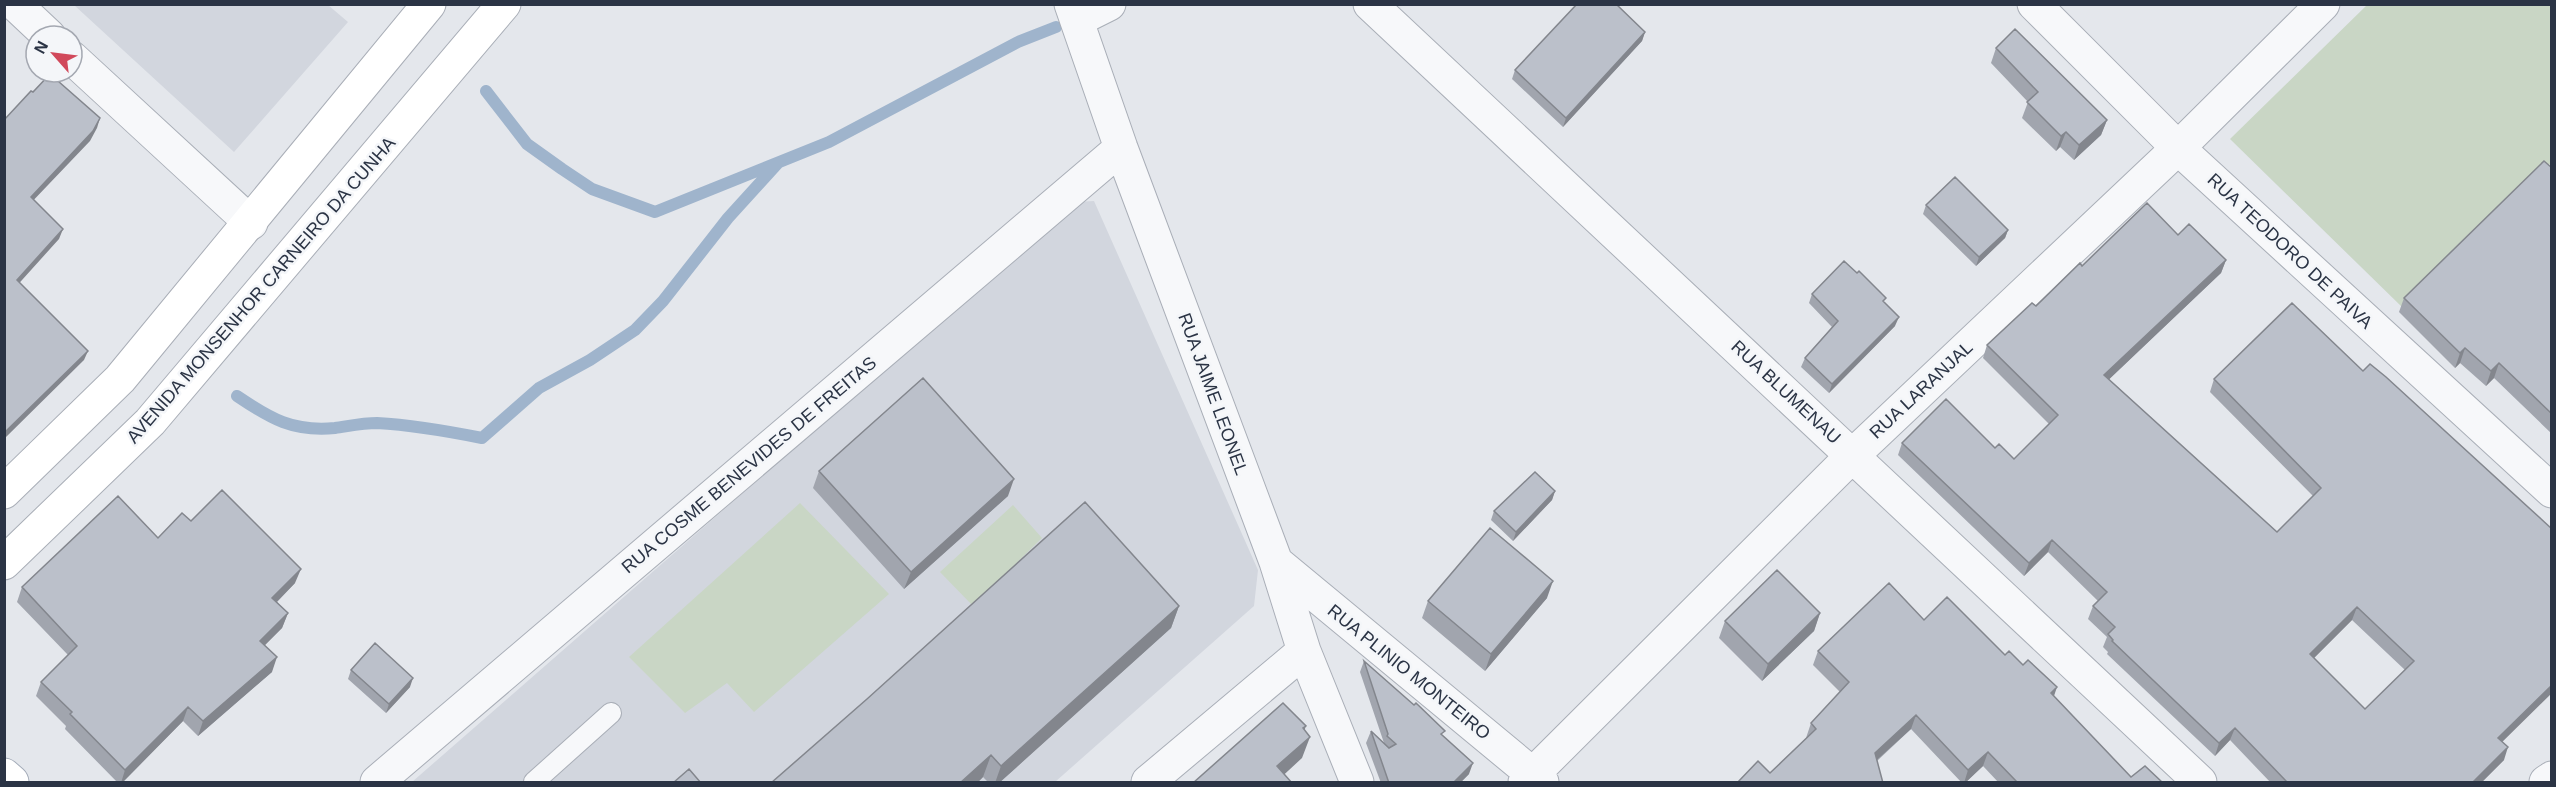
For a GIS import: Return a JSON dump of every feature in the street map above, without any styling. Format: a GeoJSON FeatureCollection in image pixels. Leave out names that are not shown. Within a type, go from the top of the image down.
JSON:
{"type":"FeatureCollection","features":[{"type":"Feature","properties":{"kind":"main road","name":"AVENIDA MONSENHOR CARNEIRO DA CUNHA"},"geometry":{"type":"LineString","coordinates":[[4,563],[150,422],[504,4]]}},
{"type":"Feature","properties":{"kind":"main road"},"geometry":{"type":"LineString","coordinates":[[4,492],[120,379],[251,223],[424,10]]}},
{"type":"Feature","properties":{"kind":"main road"},"geometry":{"type":"LineString","coordinates":[[4,775],[12,783]]}},
{"type":"Feature","properties":{"kind":"street"},"geometry":{"type":"LineString","coordinates":[[15,4],[36,24]]}},
{"type":"Feature","properties":{"kind":"street"},"geometry":{"type":"LineString","coordinates":[[1074,12],[1109,4]]}},
{"type":"Feature","properties":{"kind":"street","name":"RUA BLUMENAU"},"geometry":{"type":"LineString","coordinates":[[1370,4],[2200,783]]}},
{"type":"Feature","properties":{"kind":"street","name":"RUA TEODORO DE PAIVA"},"geometry":{"type":"LineString","coordinates":[[2034,4],[2178,148],[2552,491]]}},
{"type":"Feature","properties":{"kind":"street","name":"RUA LARANJAL"},"geometry":{"type":"LineString","coordinates":[[1533,780],[1853,455],[2178,148],[2323,4]]}},
{"type":"Feature","properties":{"kind":"street","name":"RUA JAIME LEONEL"},"geometry":{"type":"LineString","coordinates":[[1074,12],[1121,148],[1276,562],[1304,651],[1357,783]]}},
{"type":"Feature","properties":{"kind":"street"},"geometry":{"type":"LineString","coordinates":[[84,69],[251,223]]}},
{"type":"Feature","properties":{"kind":"street","name":"RUA COSME BENEVIDES DE FREITAS"},"geometry":{"type":"LineString","coordinates":[[377,783],[1121,148]]}},
{"type":"Feature","properties":{"kind":"street","name":"RUA PLINIO MONTEIRO"},"geometry":{"type":"LineString","coordinates":[[1276,562],[1533,780]]}},
{"type":"Feature","properties":{"kind":"street"},"geometry":{"type":"LineString","coordinates":[[1148,783],[1304,651]]}},
{"type":"Feature","properties":{"kind":"street"},"geometry":{"type":"LineString","coordinates":[[2546,783],[2552,778]]}},
{"type":"Feature","properties":{"kind":"lane"},"geometry":{"type":"LineString","coordinates":[[534,783],[611,713]]}},
{"type":"Feature","properties":{"kind":"shaded area"},"geometry":{"type":"Polygon","coordinates":[[[74,5],[328,5],[348,22],[234,152],[74,5]]]}},
{"type":"Feature","properties":{"kind":"shaded area"},"geometry":{"type":"Polygon","coordinates":[[[1094,201],[1258,570],[1254,606],[1055,782],[412,782],[1076,202],[1094,201]]]}},
{"type":"Feature","properties":{"kind":"green space"},"geometry":{"type":"Polygon","coordinates":[[[2367,5],[2551,5],[2551,163],[2403,308],[2230,139],[2367,5]]]}},
{"type":"Feature","properties":{"kind":"green space"},"geometry":{"type":"Polygon","coordinates":[[[800,503],[889,594],[754,712],[727,683],[685,713],[629,657],[800,503]]]}},
{"type":"Feature","properties":{"kind":"green space"},"geometry":{"type":"Polygon","coordinates":[[[1013,505],[1042,538],[973,606],[940,572],[1013,505]]]}},
{"type":"Feature","properties":{"kind":"building"},"geometry":{"type":"Polygon","coordinates":[[[1577,4],[1616,4],[1645,32],[1566,118],[1515,70],[1577,4]]]}},
{"type":"Feature","properties":{"kind":"building"},"geometry":{"type":"Polygon","coordinates":[[[2015,29],[2107,120],[2079,145],[2066,132],[2061,136],[2027,102],[2038,92],[1996,48],[2015,29]]]}},
{"type":"Feature","properties":{"kind":"building"},"geometry":{"type":"Polygon","coordinates":[[[41,84],[61,84],[100,118],[93,131],[31,197],[63,229],[17,280],[88,351],[4,433],[4,120],[31,91],[33,92],[41,84]]]}},
{"type":"Feature","properties":{"kind":"building"},"geometry":{"type":"Polygon","coordinates":[[[2544,161],[2552,168],[2552,414],[2499,363],[2491,371],[2465,348],[2460,353],[2404,298],[2544,161]]]}},
{"type":"Feature","properties":{"kind":"building"},"geometry":{"type":"Polygon","coordinates":[[[1955,177],[2008,230],[1979,257],[1926,205],[1955,177]]]}},
{"type":"Feature","properties":{"kind":"building"},"geometry":{"type":"Polygon","coordinates":[[[2147,203],[2178,235],[2189,224],[2226,260],[2104,375],[2277,532],[2321,488],[2214,379],[2292,303],[2363,371],[2370,364],[2386,377],[2552,529],[2552,685],[2498,738],[2508,747],[2472,783],[2288,783],[2235,728],[2219,743],[2112,641],[2108,634],[2115,627],[2093,606],[2107,592],[2052,540],[2029,563],[1902,443],[1946,399],[1995,448],[1999,444],[2014,459],[2058,415],[1987,345],[2032,303],[2036,306],[2080,263],[2082,266],[2147,203]],[[2357,607],[2310,654],[2365,709],[2414,661],[2357,607]]]}},
{"type":"Feature","properties":{"kind":"building"},"geometry":{"type":"Polygon","coordinates":[[[1844,261],[1857,273],[1859,271],[1886,298],[1883,301],[1899,317],[1832,384],[1805,358],[1838,321],[1812,294],[1844,261]]]}},
{"type":"Feature","properties":{"kind":"building"},"geometry":{"type":"Polygon","coordinates":[[[923,378],[1014,479],[911,572],[819,471],[923,378]]]}},
{"type":"Feature","properties":{"kind":"building"},"geometry":{"type":"Polygon","coordinates":[[[1535,472],[1555,491],[1516,532],[1494,511],[1535,472]]]}},
{"type":"Feature","properties":{"kind":"building"},"geometry":{"type":"Polygon","coordinates":[[[222,490],[301,569],[272,598],[288,613],[260,641],[277,657],[203,721],[188,707],[125,770],[41,682],[77,646],[22,587],[118,496],[158,538],[182,513],[191,521],[222,490]]]}},
{"type":"Feature","properties":{"kind":"building"},"geometry":{"type":"Polygon","coordinates":[[[1085,502],[1179,606],[1001,766],[991,755],[960,783],[771,783],[867,699],[1085,502]]]}},
{"type":"Feature","properties":{"kind":"building"},"geometry":{"type":"Polygon","coordinates":[[[1490,528],[1553,581],[1491,654],[1428,601],[1490,528]]]}},
{"type":"Feature","properties":{"kind":"building"},"geometry":{"type":"Polygon","coordinates":[[[1777,570],[1820,613],[1768,664],[1725,621],[1777,570]]]}},
{"type":"Feature","properties":{"kind":"building"},"geometry":{"type":"Polygon","coordinates":[[[1889,583],[1924,620],[1947,597],[2005,655],[2009,651],[2023,665],[2028,660],[2057,687],[2051,693],[2131,777],[2145,766],[2163,783],[2018,783],[1988,752],[1968,770],[1916,715],[1875,753],[1883,783],[1737,783],[1758,761],[1770,773],[1816,729],[1811,723],[1849,682],[1818,651],[1889,583]]]}},
{"type":"Feature","properties":{"kind":"building"},"geometry":{"type":"Polygon","coordinates":[[[375,643],[413,678],[389,704],[351,670],[375,643]]]}},
{"type":"Feature","properties":{"kind":"building"},"geometry":{"type":"Polygon","coordinates":[[[1364,661],[1414,705],[1416,703],[1445,731],[1441,734],[1473,763],[1453,783],[1389,783],[1371,731],[1389,748],[1396,744],[1387,736],[1364,661]]]}},
{"type":"Feature","properties":{"kind":"building"},"geometry":{"type":"Polygon","coordinates":[[[1283,703],[1306,726],[1303,728],[1310,737],[1277,766],[1292,783],[1193,783],[1283,703]]]}},
{"type":"Feature","properties":{"kind":"building"},"geometry":{"type":"Polygon","coordinates":[[[689,769],[701,783],[673,783],[689,769]]]}},
{"type":"Feature","properties":{"kind":"waterway"},"geometry":{"type":"LineString","coordinates":[[486,91],[527,144],[592,189],[655,212],[829,142],[1018,42],[1056,27]]}},
{"type":"Feature","properties":{"kind":"waterway"},"geometry":{"type":"LineString","coordinates":[[237,396],[272,417],[294,426],[320,429],[377,423],[482,438],[539,388],[590,360],[635,330],[663,301],[728,218],[778,163]]}}]}
